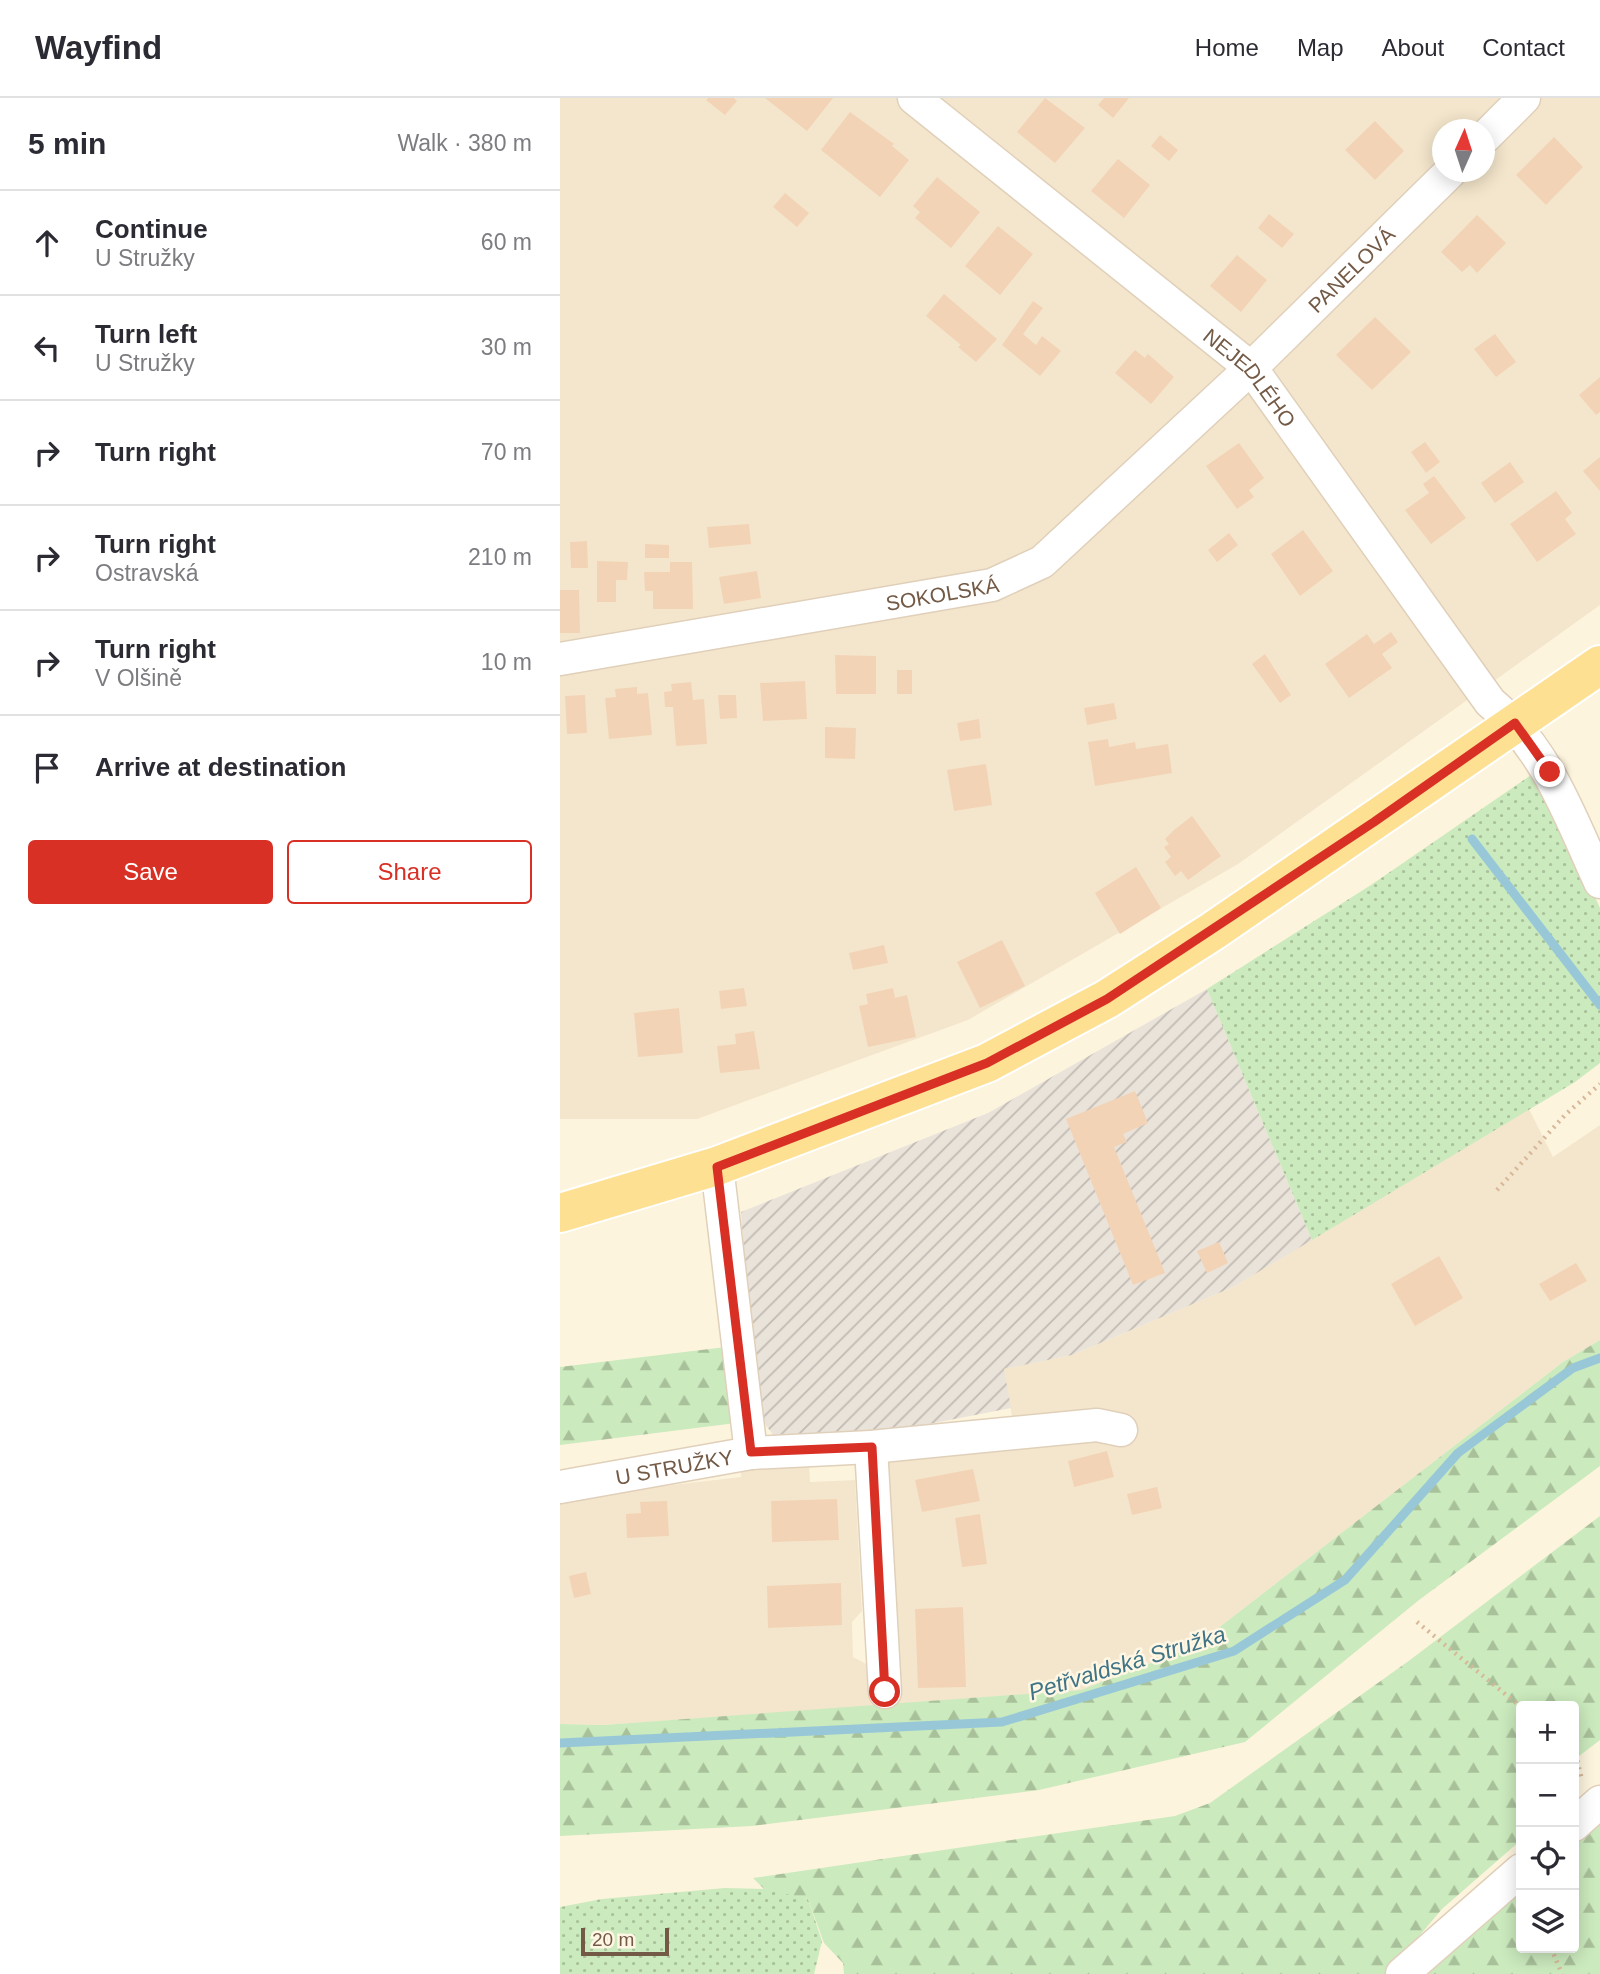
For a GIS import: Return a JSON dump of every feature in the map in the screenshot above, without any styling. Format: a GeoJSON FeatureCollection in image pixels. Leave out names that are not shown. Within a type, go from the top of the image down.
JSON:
{"type":"FeatureCollection","features":[{"type":"Feature","properties":{"kind":"main road"},"geometry":{"type":"LineString","coordinates":[[560,1213],[717,1167],[987,1063],[1107,999],[1363,830],[1600,665]]}},
{"type":"Feature","properties":{"kind":"street","name":"NEJEDLÉHO"},"geometry":{"type":"LineString","coordinates":[[914,98],[1251,368],[1490,702],[1515,723],[1550,772],[1600,882]]}},
{"type":"Feature","properties":{"kind":"street"},"geometry":{"type":"LineString","coordinates":[[1495,127],[1524,98]]}},
{"type":"Feature","properties":{"kind":"street","name":"PANELOVÁ"},"geometry":{"type":"LineString","coordinates":[[1251,368],[1440,182]]}},
{"type":"Feature","properties":{"kind":"street","name":"SOKOLSKÁ"},"geometry":{"type":"LineString","coordinates":[[560,659],[992,585],[1042,562],[1251,368]]}},
{"type":"Feature","properties":{"kind":"street"},"geometry":{"type":"LineString","coordinates":[[717,1167],[751,1452]]}},
{"type":"Feature","properties":{"kind":"street","name":"U STRUŽKY"},"geometry":{"type":"LineString","coordinates":[[560,1487],[751,1452],[872,1447],[1097,1425],[1121,1430]]}},
{"type":"Feature","properties":{"kind":"street"},"geometry":{"type":"LineString","coordinates":[[872,1447],[885,1692]]}},
{"type":"Feature","properties":{"kind":"street"},"geometry":{"type":"LineString","coordinates":[[1579,1821],[1600,1802]]}},
{"type":"Feature","properties":{"kind":"street"},"geometry":{"type":"LineString","coordinates":[[1402,1974],[1516,1874]]}},
{"type":"Feature","properties":{"kind":"path"},"geometry":{"type":"LineString","coordinates":[[1497,1190],[1565,1115],[1600,1084]]}},
{"type":"Feature","properties":{"kind":"path"},"geometry":{"type":"LineString","coordinates":[[1417,1622],[1516,1703]]}},
{"type":"Feature","properties":{"kind":"path"},"geometry":{"type":"LineString","coordinates":[[1553,1953],[1562,1974]]}},
{"type":"Feature","properties":{"kind":"shaded area"},"geometry":{"type":"Polygon","coordinates":[[[560,98],[1600,98],[1600,605],[1238,864],[968,1020],[697,1119],[560,1119],[560,98]]]}},
{"type":"Feature","properties":{"kind":"shaded area"},"geometry":{"type":"Polygon","coordinates":[[[1207,989],[1312,1240],[1233,1287],[1072,1355],[1004,1369],[1011,1408],[878,1434],[778,1441],[754,1410],[741,1212],[988,1113],[1207,989]]]}},
{"type":"Feature","properties":{"kind":"shaded area"},"geometry":{"type":"Polygon","coordinates":[[[1529,1109],[1553,1157],[1600,1125],[1600,1340],[1563,1362],[1195,1646],[1081,1690],[896,1704],[882,1469],[893,1452],[1014,1426],[1003,1369],[1072,1355],[1233,1287],[1529,1109]]]}},
{"type":"Feature","properties":{"kind":"shaded area"},"geometry":{"type":"Polygon","coordinates":[[[809,1465],[810,1482],[855,1480],[862,1611],[852,1622],[853,1657],[870,1666],[873,1706],[603,1725],[560,1724],[560,1498],[741,1477],[741,1467],[809,1465]]]}},
{"type":"Feature","properties":{"kind":"green space"},"geometry":{"type":"Polygon","coordinates":[[[1537,771],[1600,908],[1600,1063],[1575,1082],[1312,1240],[1207,989],[1371,885],[1537,771]]]}},
{"type":"Feature","properties":{"kind":"green space"},"geometry":{"type":"Polygon","coordinates":[[[1600,1340],[1600,1466],[1419,1600],[1245,1742],[1039,1790],[752,1826],[560,1836],[560,1724],[603,1725],[1081,1690],[1195,1646],[1563,1362],[1600,1340]]]}},
{"type":"Feature","properties":{"kind":"green space"},"geometry":{"type":"Polygon","coordinates":[[[726,1347],[736,1423],[560,1445],[560,1367],[726,1347]]]}},
{"type":"Feature","properties":{"kind":"green space"},"geometry":{"type":"Polygon","coordinates":[[[1600,1516],[1600,1740],[1579,1756],[1579,1701],[1516,1701],[1516,1844],[1442,1909],[1387,1974],[844,1974],[843,1963],[824,1943],[808,1899],[764,1889],[753,1878],[1175,1816],[1210,1803],[1410,1660],[1600,1516]]]}},
{"type":"Feature","properties":{"kind":"green space"},"geometry":{"type":"Polygon","coordinates":[[[1600,1812],[1600,1974],[1418,1974],[1516,1869],[1516,1953],[1579,1953],[1579,1827],[1600,1812]]]}},
{"type":"Feature","properties":{"kind":"green space"},"geometry":{"type":"Polygon","coordinates":[[[725,1888],[769,1889],[808,1899],[822,1941],[814,1974],[560,1974],[560,1907],[602,1899],[725,1888]]]}},
{"type":"Feature","properties":{"kind":"building"},"geometry":{"type":"Polygon","coordinates":[[[734,98],[737,101],[725,115],[706,100],[734,98]]]}},
{"type":"Feature","properties":{"kind":"building"},"geometry":{"type":"Polygon","coordinates":[[[765,98],[833,98],[807,131],[765,98]]]}},
{"type":"Feature","properties":{"kind":"building"},"geometry":{"type":"Polygon","coordinates":[[[1045,98],[1085,128],[1055,163],[1017,132],[1045,98]]]}},
{"type":"Feature","properties":{"kind":"building"},"geometry":{"type":"Polygon","coordinates":[[[1104,98],[1129,98],[1113,118],[1098,105],[1104,98]]]}},
{"type":"Feature","properties":{"kind":"building"},"geometry":{"type":"Polygon","coordinates":[[[850,112],[894,144],[892,146],[909,160],[880,197],[821,150],[850,112]]]}},
{"type":"Feature","properties":{"kind":"building"},"geometry":{"type":"Polygon","coordinates":[[[1375,121],[1404,151],[1375,180],[1345,150],[1375,121]]]}},
{"type":"Feature","properties":{"kind":"building"},"geometry":{"type":"Polygon","coordinates":[[[1160,135],[1178,150],[1169,161],[1151,146],[1160,135]]]}},
{"type":"Feature","properties":{"kind":"building"},"geometry":{"type":"Polygon","coordinates":[[[1554,137],[1583,167],[1546,205],[1516,175],[1554,137]]]}},
{"type":"Feature","properties":{"kind":"building"},"geometry":{"type":"Polygon","coordinates":[[[1118,159],[1150,185],[1124,218],[1091,191],[1118,159]]]}},
{"type":"Feature","properties":{"kind":"building"},"geometry":{"type":"Polygon","coordinates":[[[937,177],[980,212],[951,248],[915,218],[920,212],[913,206],[937,177]]]}},
{"type":"Feature","properties":{"kind":"building"},"geometry":{"type":"Polygon","coordinates":[[[785,193],[809,213],[797,227],[773,207],[785,193]]]}},
{"type":"Feature","properties":{"kind":"building"},"geometry":{"type":"Polygon","coordinates":[[[1269,214],[1294,234],[1282,248],[1258,228],[1269,214]]]}},
{"type":"Feature","properties":{"kind":"building"},"geometry":{"type":"Polygon","coordinates":[[[1477,215],[1506,243],[1477,273],[1470,265],[1462,272],[1441,252],[1477,215]]]}},
{"type":"Feature","properties":{"kind":"building"},"geometry":{"type":"Polygon","coordinates":[[[998,226],[1033,254],[1000,295],[965,266],[998,226]]]}},
{"type":"Feature","properties":{"kind":"building"},"geometry":{"type":"Polygon","coordinates":[[[1237,255],[1267,280],[1241,312],[1210,286],[1237,255]]]}},
{"type":"Feature","properties":{"kind":"building"},"geometry":{"type":"Polygon","coordinates":[[[944,294],[997,339],[976,362],[958,347],[961,345],[926,316],[944,294]]]}},
{"type":"Feature","properties":{"kind":"building"},"geometry":{"type":"Polygon","coordinates":[[[1033,301],[1043,308],[1023,334],[1036,345],[1042,336],[1061,351],[1040,376],[1002,345],[1033,301]]]}},
{"type":"Feature","properties":{"kind":"building"},"geometry":{"type":"Polygon","coordinates":[[[1375,317],[1411,352],[1372,390],[1336,355],[1375,317]]]}},
{"type":"Feature","properties":{"kind":"building"},"geometry":{"type":"Polygon","coordinates":[[[1495,334],[1516,362],[1496,377],[1474,349],[1495,334]]]}},
{"type":"Feature","properties":{"kind":"building"},"geometry":{"type":"Polygon","coordinates":[[[1135,350],[1145,358],[1148,354],[1174,377],[1151,404],[1115,373],[1135,350]]]}},
{"type":"Feature","properties":{"kind":"building"},"geometry":{"type":"Polygon","coordinates":[[[1600,377],[1600,412],[1596,415],[1579,395],[1600,377]]]}},
{"type":"Feature","properties":{"kind":"building"},"geometry":{"type":"Polygon","coordinates":[[[1425,442],[1440,462],[1426,473],[1411,452],[1425,442]]]}},
{"type":"Feature","properties":{"kind":"building"},"geometry":{"type":"Polygon","coordinates":[[[1239,443],[1264,478],[1249,490],[1254,497],[1237,509],[1206,466],[1239,443]]]}},
{"type":"Feature","properties":{"kind":"building"},"geometry":{"type":"Polygon","coordinates":[[[1600,457],[1600,491],[1583,471],[1600,457]]]}},
{"type":"Feature","properties":{"kind":"building"},"geometry":{"type":"Polygon","coordinates":[[[1510,462],[1524,482],[1495,503],[1481,483],[1510,462]]]}},
{"type":"Feature","properties":{"kind":"building"},"geometry":{"type":"Polygon","coordinates":[[[1434,476],[1466,518],[1431,544],[1405,510],[1429,493],[1423,484],[1434,476]]]}},
{"type":"Feature","properties":{"kind":"building"},"geometry":{"type":"Polygon","coordinates":[[[1556,491],[1572,513],[1565,519],[1576,534],[1537,562],[1510,524],[1556,491]]]}},
{"type":"Feature","properties":{"kind":"building"},"geometry":{"type":"Polygon","coordinates":[[[749,524],[751,544],[709,548],[707,527],[749,524]]]}},
{"type":"Feature","properties":{"kind":"building"},"geometry":{"type":"Polygon","coordinates":[[[1303,530],[1333,571],[1300,596],[1271,554],[1303,530]]]}},
{"type":"Feature","properties":{"kind":"building"},"geometry":{"type":"Polygon","coordinates":[[[1229,533],[1238,545],[1217,562],[1208,550],[1229,533]]]}},
{"type":"Feature","properties":{"kind":"building"},"geometry":{"type":"Polygon","coordinates":[[[587,541],[588,568],[571,568],[570,542],[587,541]]]}},
{"type":"Feature","properties":{"kind":"building"},"geometry":{"type":"Polygon","coordinates":[[[645,544],[669,545],[669,558],[645,558],[645,544]]]}},
{"type":"Feature","properties":{"kind":"building"},"geometry":{"type":"Polygon","coordinates":[[[597,561],[628,562],[627,580],[616,580],[616,602],[597,602],[597,561]]]}},
{"type":"Feature","properties":{"kind":"building"},"geometry":{"type":"Polygon","coordinates":[[[670,562],[692,562],[693,609],[653,609],[653,591],[645,591],[644,572],[670,572],[670,562]]]}},
{"type":"Feature","properties":{"kind":"building"},"geometry":{"type":"Polygon","coordinates":[[[757,571],[761,598],[724,604],[719,577],[757,571]]]}},
{"type":"Feature","properties":{"kind":"building"},"geometry":{"type":"Polygon","coordinates":[[[560,590],[579,590],[580,633],[560,633],[560,590]]]}},
{"type":"Feature","properties":{"kind":"building"},"geometry":{"type":"Polygon","coordinates":[[[1391,632],[1398,642],[1382,654],[1392,668],[1349,698],[1325,664],[1367,634],[1374,644],[1391,632]]]}},
{"type":"Feature","properties":{"kind":"building"},"geometry":{"type":"Polygon","coordinates":[[[1265,654],[1291,695],[1280,703],[1252,664],[1265,654]]]}},
{"type":"Feature","properties":{"kind":"building"},"geometry":{"type":"Polygon","coordinates":[[[835,655],[876,656],[876,694],[836,694],[835,655]]]}},
{"type":"Feature","properties":{"kind":"building"},"geometry":{"type":"Polygon","coordinates":[[[897,670],[912,670],[912,694],[897,694],[897,670]]]}},
{"type":"Feature","properties":{"kind":"building"},"geometry":{"type":"Polygon","coordinates":[[[805,681],[807,719],[763,721],[760,683],[805,681]]]}},
{"type":"Feature","properties":{"kind":"building"},"geometry":{"type":"Polygon","coordinates":[[[691,682],[693,700],[704,699],[707,744],[676,746],[673,707],[665,707],[664,692],[672,691],[671,684],[691,682]]]}},
{"type":"Feature","properties":{"kind":"building"},"geometry":{"type":"Polygon","coordinates":[[[637,687],[637,694],[648,693],[652,735],[609,739],[605,698],[616,697],[615,689],[637,687]]]}},
{"type":"Feature","properties":{"kind":"building"},"geometry":{"type":"Polygon","coordinates":[[[585,695],[587,733],[567,734],[565,696],[585,695]]]}},
{"type":"Feature","properties":{"kind":"building"},"geometry":{"type":"Polygon","coordinates":[[[718,695],[736,695],[737,718],[720,719],[718,695]]]}},
{"type":"Feature","properties":{"kind":"building"},"geometry":{"type":"Polygon","coordinates":[[[1114,703],[1117,719],[1087,725],[1084,708],[1114,703]]]}},
{"type":"Feature","properties":{"kind":"building"},"geometry":{"type":"Polygon","coordinates":[[[979,719],[981,738],[960,741],[957,723],[979,719]]]}},
{"type":"Feature","properties":{"kind":"building"},"geometry":{"type":"Polygon","coordinates":[[[825,727],[856,728],[855,759],[825,758],[825,727]]]}},
{"type":"Feature","properties":{"kind":"building"},"geometry":{"type":"Polygon","coordinates":[[[1108,739],[1109,747],[1135,742],[1136,749],[1168,744],[1172,773],[1095,786],[1088,742],[1108,739]]]}},
{"type":"Feature","properties":{"kind":"building"},"geometry":{"type":"Polygon","coordinates":[[[986,764],[992,805],[954,811],[947,770],[986,764]]]}},
{"type":"Feature","properties":{"kind":"building"},"geometry":{"type":"Polygon","coordinates":[[[1192,816],[1221,856],[1188,880],[1181,871],[1175,876],[1165,862],[1171,857],[1164,847],[1169,844],[1165,839],[1192,816]]]}},
{"type":"Feature","properties":{"kind":"building"},"geometry":{"type":"Polygon","coordinates":[[[1136,867],[1161,908],[1120,934],[1095,893],[1136,867]]]}},
{"type":"Feature","properties":{"kind":"building"},"geometry":{"type":"Polygon","coordinates":[[[1002,940],[1025,986],[980,1008],[957,962],[1002,940]]]}},
{"type":"Feature","properties":{"kind":"building"},"geometry":{"type":"Polygon","coordinates":[[[884,945],[888,963],[853,970],[849,953],[884,945]]]}},
{"type":"Feature","properties":{"kind":"building"},"geometry":{"type":"Polygon","coordinates":[[[744,988],[747,1006],[721,1009],[719,991],[744,988]]]}},
{"type":"Feature","properties":{"kind":"building"},"geometry":{"type":"Polygon","coordinates":[[[893,988],[895,998],[907,995],[916,1037],[868,1047],[859,1006],[868,1004],[866,994],[893,988]]]}},
{"type":"Feature","properties":{"kind":"building"},"geometry":{"type":"Polygon","coordinates":[[[679,1008],[683,1053],[638,1057],[634,1013],[679,1008]]]}},
{"type":"Feature","properties":{"kind":"building"},"geometry":{"type":"Polygon","coordinates":[[[754,1031],[760,1069],[720,1073],[717,1046],[736,1044],[735,1034],[754,1031]]]}},
{"type":"Feature","properties":{"kind":"building"},"geometry":{"type":"Polygon","coordinates":[[[1135,1091],[1148,1123],[1123,1134],[1127,1142],[1114,1147],[1165,1273],[1133,1285],[1066,1119],[1135,1091]]]}},
{"type":"Feature","properties":{"kind":"building"},"geometry":{"type":"Polygon","coordinates":[[[1219,1242],[1228,1263],[1207,1273],[1197,1251],[1219,1242]]]}},
{"type":"Feature","properties":{"kind":"building"},"geometry":{"type":"Polygon","coordinates":[[[1439,1256],[1463,1298],[1415,1326],[1391,1284],[1439,1256]]]}},
{"type":"Feature","properties":{"kind":"building"},"geometry":{"type":"Polygon","coordinates":[[[1576,1263],[1587,1281],[1550,1301],[1539,1284],[1576,1263]]]}},
{"type":"Feature","properties":{"kind":"building"},"geometry":{"type":"Polygon","coordinates":[[[1107,1451],[1114,1477],[1074,1487],[1068,1461],[1107,1451]]]}},
{"type":"Feature","properties":{"kind":"building"},"geometry":{"type":"Polygon","coordinates":[[[973,1469],[980,1501],[922,1512],[915,1480],[973,1469]]]}},
{"type":"Feature","properties":{"kind":"building"},"geometry":{"type":"Polygon","coordinates":[[[1157,1487],[1162,1508],[1132,1515],[1127,1494],[1157,1487]]]}},
{"type":"Feature","properties":{"kind":"building"},"geometry":{"type":"Polygon","coordinates":[[[837,1499],[839,1540],[772,1542],[771,1501],[837,1499]]]}},
{"type":"Feature","properties":{"kind":"building"},"geometry":{"type":"Polygon","coordinates":[[[667,1501],[669,1536],[627,1538],[626,1514],[641,1513],[640,1502],[667,1501]]]}},
{"type":"Feature","properties":{"kind":"building"},"geometry":{"type":"Polygon","coordinates":[[[980,1514],[987,1564],[962,1567],[955,1518],[980,1514]]]}},
{"type":"Feature","properties":{"kind":"building"},"geometry":{"type":"Polygon","coordinates":[[[586,1572],[591,1594],[574,1598],[569,1576],[586,1572]]]}},
{"type":"Feature","properties":{"kind":"building"},"geometry":{"type":"Polygon","coordinates":[[[841,1583],[842,1625],[768,1628],[767,1586],[841,1583]]]}},
{"type":"Feature","properties":{"kind":"building"},"geometry":{"type":"Polygon","coordinates":[[[963,1607],[966,1687],[918,1688],[915,1609],[963,1607]]]}},
{"type":"Feature","properties":{"kind":"waterway"},"geometry":{"type":"LineString","coordinates":[[1472,839],[1600,1005]]}},
{"type":"Feature","properties":{"kind":"waterway","name":"Petřvaldská Stružka"},"geometry":{"type":"LineString","coordinates":[[560,1743],[1002,1722],[1234,1651],[1345,1580],[1458,1453],[1573,1368],[1600,1358]]}},
{"type":"Feature","properties":{"kind":"route"},"geometry":{"type":"LineString","coordinates":[[885,1692],[872,1447],[751,1452],[717,1167],[987,1063],[1107,999],[1213,931],[1515,723],[1550,772]]}}]}
